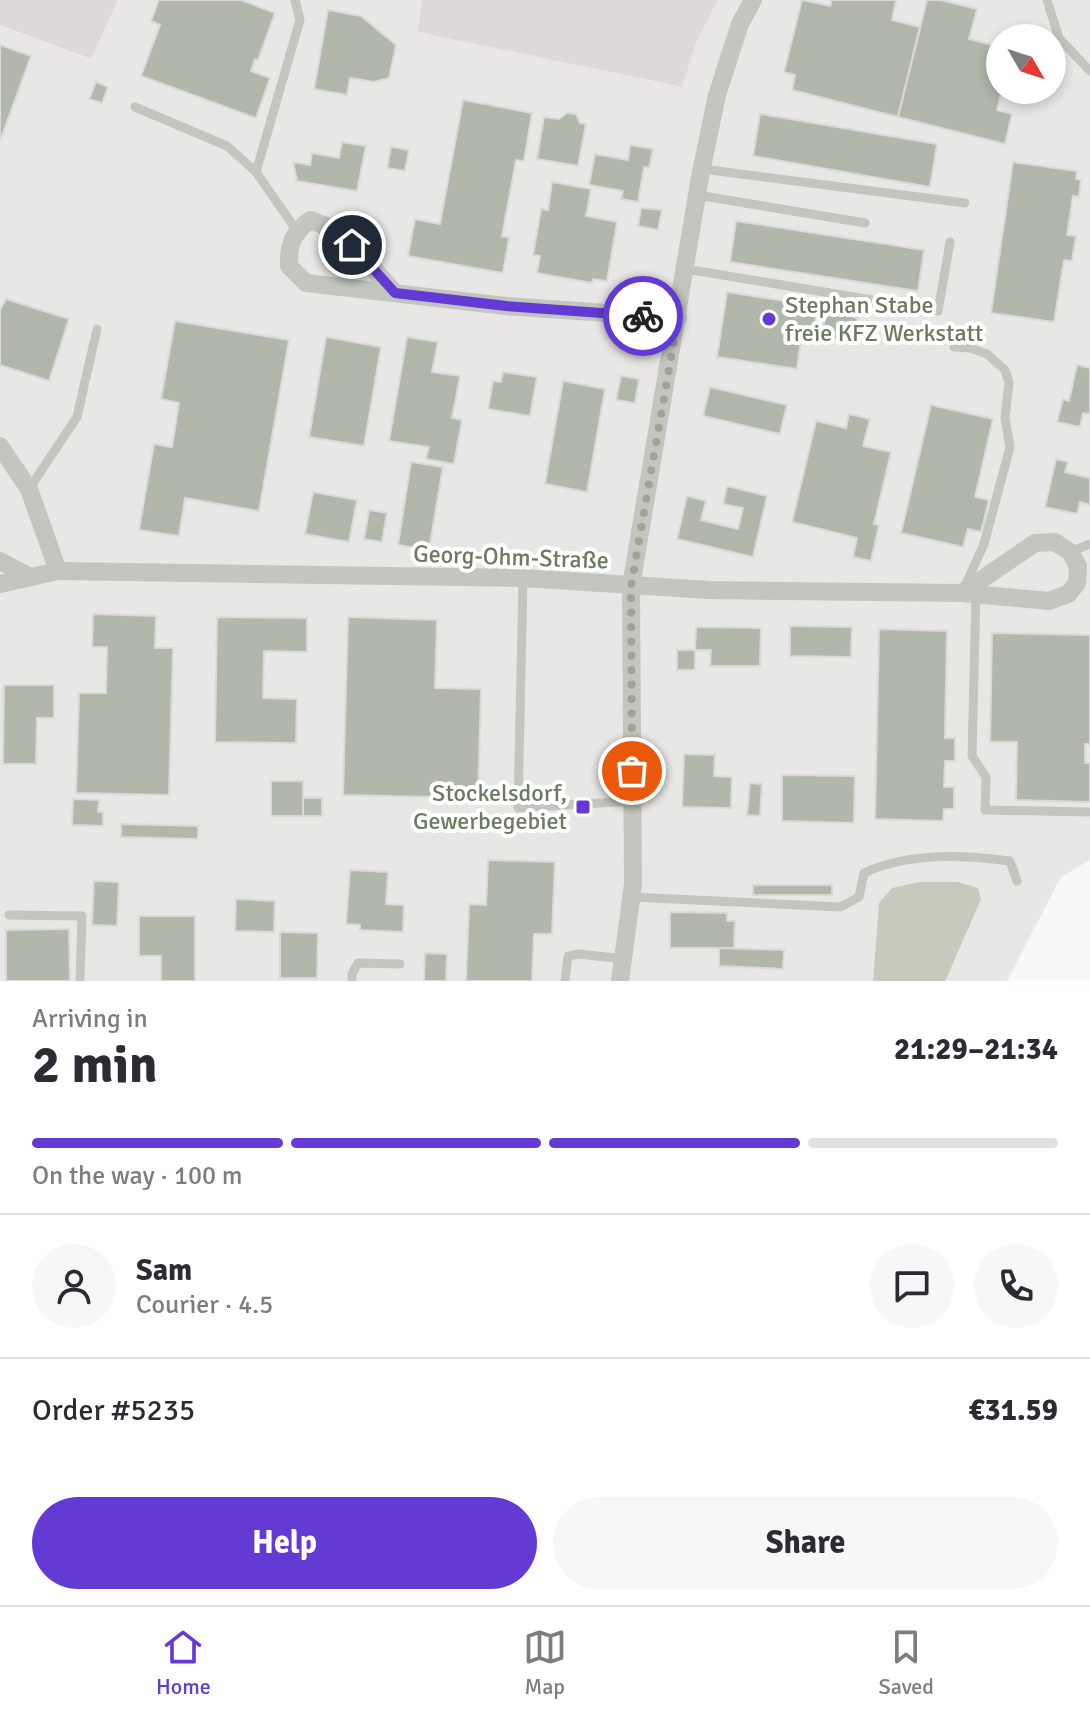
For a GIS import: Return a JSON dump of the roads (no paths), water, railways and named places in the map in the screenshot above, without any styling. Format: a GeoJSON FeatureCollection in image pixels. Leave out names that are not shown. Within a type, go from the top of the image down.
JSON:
{"type":"FeatureCollection","features":[{"type":"Feature","properties":{"kind":"street"},"geometry":{"type":"LineString","coordinates":[[620,981],[631,897],[631,586],[697,195],[717,95],[740,24],[753,0]]}},
{"type":"Feature","properties":{"kind":"street"},"geometry":{"type":"LineString","coordinates":[[395,293],[341,232],[310,220],[297,231],[288,247],[289,266],[306,283],[506,306],[678,318]]}},
{"type":"Feature","properties":{"kind":"street"},"geometry":{"type":"LineString","coordinates":[[0,446],[29,489],[58,571]]}},
{"type":"Feature","properties":{"kind":"street"},"geometry":{"type":"LineString","coordinates":[[969,593],[1035,543],[1055,542],[1070,552]]}},
{"type":"Feature","properties":{"kind":"street","name":"Georg-Ohm-Straße"},"geometry":{"type":"LineString","coordinates":[[0,584],[58,571],[523,578],[709,590],[969,593],[1049,601],[1068,594],[1077,583],[1078,566],[1070,552]]}},
{"type":"Feature","properties":{"kind":"street"},"geometry":{"type":"LineString","coordinates":[[0,561],[30,577]]}},
{"type":"Feature","properties":{"kind":"lane"},"geometry":{"type":"LineString","coordinates":[[256,172],[300,20],[295,0]]}},
{"type":"Feature","properties":{"kind":"lane"},"geometry":{"type":"LineString","coordinates":[[1047,0],[1059,38],[1090,71]]}},
{"type":"Feature","properties":{"kind":"lane"},"geometry":{"type":"LineString","coordinates":[[135,107],[227,146],[256,172],[297,231]]}},
{"type":"Feature","properties":{"kind":"lane"},"geometry":{"type":"LineString","coordinates":[[702,169],[965,203]]}},
{"type":"Feature","properties":{"kind":"lane"},"geometry":{"type":"LineString","coordinates":[[697,195],[865,223]]}},
{"type":"Feature","properties":{"kind":"lane"},"geometry":{"type":"LineString","coordinates":[[686,269],[938,311],[950,242]]}},
{"type":"Feature","properties":{"kind":"lane"},"geometry":{"type":"LineString","coordinates":[[29,489],[77,417],[97,329]]}},
{"type":"Feature","properties":{"kind":"lane"},"geometry":{"type":"LineString","coordinates":[[954,347],[987,354],[1005,370],[1009,382],[1005,418],[1010,447],[969,593],[972,756],[986,777],[985,810],[1090,812]]}},
{"type":"Feature","properties":{"kind":"lane"},"geometry":{"type":"LineString","coordinates":[[1070,552],[1090,544]]}},
{"type":"Feature","properties":{"kind":"lane"},"geometry":{"type":"LineString","coordinates":[[523,578],[518,808],[632,801]]}},
{"type":"Feature","properties":{"kind":"lane"},"geometry":{"type":"LineString","coordinates":[[631,897],[840,907],[859,897],[864,873],[884,864],[937,856],[1010,861],[1017,881]]}},
{"type":"Feature","properties":{"kind":"lane"},"geometry":{"type":"LineString","coordinates":[[9,915],[82,916],[80,981]]}},
{"type":"Feature","properties":{"kind":"lane"},"geometry":{"type":"LineString","coordinates":[[565,981],[568,956],[579,954],[623,959]]}},
{"type":"Feature","properties":{"kind":"lane"},"geometry":{"type":"LineString","coordinates":[[352,981],[358,963],[400,964]]}},
{"type":"Feature","properties":{"kind":"place","name":"Stephan Stabe freie KFZ Werkstatt"},"geometry":{"type":"Point","coordinates":[769,319]}},
{"type":"Feature","properties":{"kind":"place","name":"Stockelsdorf, Gewerbegebiet"},"geometry":{"type":"Point","coordinates":[583,807]}}]}
